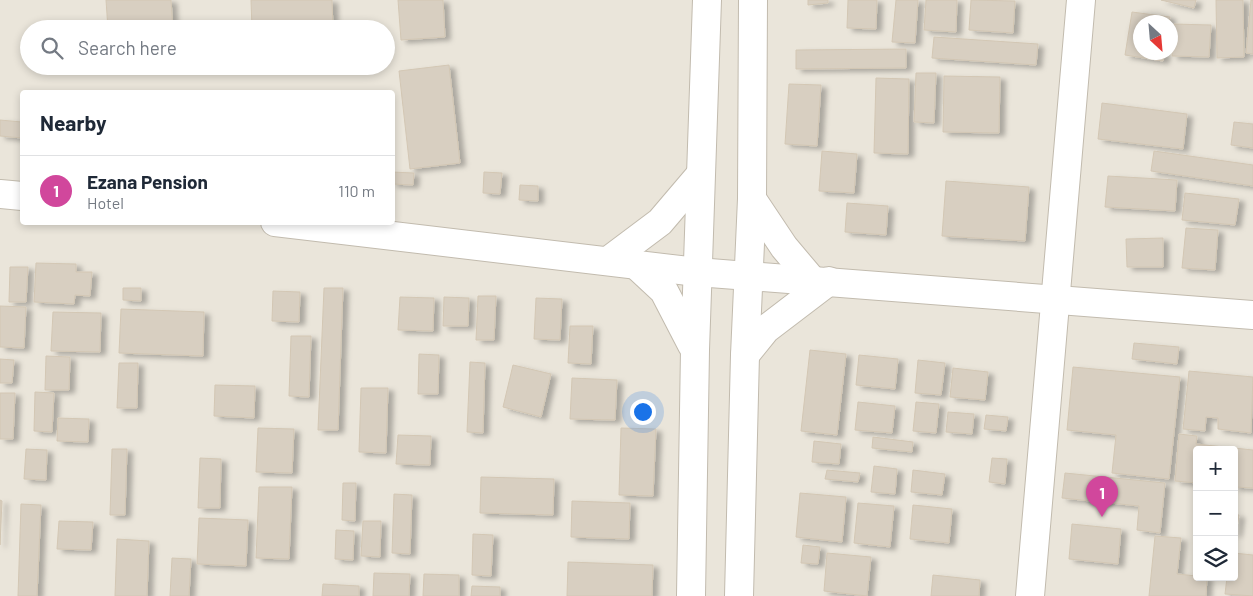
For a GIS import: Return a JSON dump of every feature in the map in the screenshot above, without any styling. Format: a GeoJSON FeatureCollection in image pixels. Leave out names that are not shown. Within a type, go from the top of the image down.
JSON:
{"type":"FeatureCollection","features":[{"type":"Feature","properties":{"kind":"street"},"geometry":{"type":"LineString","coordinates":[[691,596],[695,486],[697,272],[707,0]]}},
{"type":"Feature","properties":{"kind":"street"},"geometry":{"type":"LineString","coordinates":[[739,596],[744,355],[752,198],[753,0]]}},
{"type":"Feature","properties":{"kind":"street"},"geometry":{"type":"LineString","coordinates":[[1030,596],[1057,299],[1081,0]]}},
{"type":"Feature","properties":{"kind":"street"},"geometry":{"type":"LineString","coordinates":[[608,260],[660,222],[700,175]]}},
{"type":"Feature","properties":{"kind":"street"},"geometry":{"type":"LineString","coordinates":[[0,194],[20,196]]}},
{"type":"Feature","properties":{"kind":"street"},"geometry":{"type":"LineString","coordinates":[[752,198],[784,247],[820,280]]}},
{"type":"Feature","properties":{"kind":"street"},"geometry":{"type":"LineString","coordinates":[[301,225],[697,272],[748,274],[1253,315]]}},
{"type":"Feature","properties":{"kind":"street"},"geometry":{"type":"LineString","coordinates":[[635,264],[664,291],[695,350]]}},
{"type":"Feature","properties":{"kind":"street"},"geometry":{"type":"LineString","coordinates":[[744,355],[766,329],[820,280]]}},
{"type":"Feature","properties":{"kind":"shaded area"},"geometry":{"type":"Polygon","coordinates":[[[0,0],[1253,0],[1253,596],[0,596],[0,0]]]}},
{"type":"Feature","properties":{"kind":"building"},"geometry":{"type":"Polygon","coordinates":[[[106,0],[171,0],[172,20],[107,20],[106,0]]]}},
{"type":"Feature","properties":{"kind":"building"},"geometry":{"type":"Polygon","coordinates":[[[251,0],[332,0],[333,20],[252,20],[251,0]]]}},
{"type":"Feature","properties":{"kind":"building"},"geometry":{"type":"Polygon","coordinates":[[[398,0],[443,0],[445,37],[401,40],[398,0]]]}},
{"type":"Feature","properties":{"kind":"building"},"geometry":{"type":"Polygon","coordinates":[[[808,0],[828,0],[828,3],[808,5],[808,0]]]}},
{"type":"Feature","properties":{"kind":"building"},"geometry":{"type":"Polygon","coordinates":[[[848,0],[877,0],[876,29],[847,28],[848,0]]]}},
{"type":"Feature","properties":{"kind":"building"},"geometry":{"type":"Polygon","coordinates":[[[896,0],[918,0],[915,43],[892,42],[896,0]]]}},
{"type":"Feature","properties":{"kind":"building"},"geometry":{"type":"Polygon","coordinates":[[[926,0],[957,0],[956,32],[924,30],[926,0]]]}},
{"type":"Feature","properties":{"kind":"building"},"geometry":{"type":"Polygon","coordinates":[[[971,0],[1015,1],[1013,33],[969,30],[971,0]]]}},
{"type":"Feature","properties":{"kind":"building"},"geometry":{"type":"Polygon","coordinates":[[[1161,0],[1196,0],[1194,8],[1161,0]]]}},
{"type":"Feature","properties":{"kind":"building"},"geometry":{"type":"Polygon","coordinates":[[[1216,0],[1243,0],[1244,57],[1217,58],[1216,0]]]}},
{"type":"Feature","properties":{"kind":"building"},"geometry":{"type":"Polygon","coordinates":[[[1251,0],[1253,0],[1253,54],[1246,53],[1251,0]]]}},
{"type":"Feature","properties":{"kind":"building"},"geometry":{"type":"Polygon","coordinates":[[[1132,12],[1155,15],[1133,15],[1133,56],[1125,55],[1132,12]]]}},
{"type":"Feature","properties":{"kind":"building"},"geometry":{"type":"Polygon","coordinates":[[[1178,24],[1211,25],[1209,57],[1178,56],[1178,24]]]}},
{"type":"Feature","properties":{"kind":"building"},"geometry":{"type":"Polygon","coordinates":[[[934,37],[1038,44],[1036,65],[932,58],[934,37]]]}},
{"type":"Feature","properties":{"kind":"building"},"geometry":{"type":"Polygon","coordinates":[[[906,49],[906,68],[796,69],[796,50],[906,49]]]}},
{"type":"Feature","properties":{"kind":"building"},"geometry":{"type":"Polygon","coordinates":[[[449,65],[460,163],[410,169],[399,71],[449,65]]]}},
{"type":"Feature","properties":{"kind":"building"},"geometry":{"type":"Polygon","coordinates":[[[916,73],[936,73],[934,123],[914,122],[916,73]]]}},
{"type":"Feature","properties":{"kind":"building"},"geometry":{"type":"Polygon","coordinates":[[[944,76],[1000,77],[999,133],[943,132],[944,76]]]}},
{"type":"Feature","properties":{"kind":"building"},"geometry":{"type":"Polygon","coordinates":[[[876,78],[909,79],[908,154],[874,153],[876,78]]]}},
{"type":"Feature","properties":{"kind":"building"},"geometry":{"type":"Polygon","coordinates":[[[789,84],[821,85],[817,146],[785,144],[789,84]]]}},
{"type":"Feature","properties":{"kind":"building"},"geometry":{"type":"Polygon","coordinates":[[[1102,103],[1187,114],[1183,149],[1098,139],[1102,103]]]}},
{"type":"Feature","properties":{"kind":"building"},"geometry":{"type":"Polygon","coordinates":[[[0,120],[20,122],[20,138],[0,136],[0,120]]]}},
{"type":"Feature","properties":{"kind":"building"},"geometry":{"type":"Polygon","coordinates":[[[1234,122],[1253,124],[1253,148],[1231,145],[1234,122]]]}},
{"type":"Feature","properties":{"kind":"building"},"geometry":{"type":"Polygon","coordinates":[[[822,151],[857,154],[854,193],[819,191],[822,151]]]}},
{"type":"Feature","properties":{"kind":"building"},"geometry":{"type":"Polygon","coordinates":[[[1154,151],[1253,165],[1253,186],[1151,171],[1154,151]]]}},
{"type":"Feature","properties":{"kind":"building"},"geometry":{"type":"Polygon","coordinates":[[[395,172],[414,173],[413,185],[395,184],[395,172]]]}},
{"type":"Feature","properties":{"kind":"building"},"geometry":{"type":"Polygon","coordinates":[[[484,172],[502,173],[500,194],[483,193],[484,172]]]}},
{"type":"Feature","properties":{"kind":"building"},"geometry":{"type":"Polygon","coordinates":[[[1108,176],[1177,180],[1175,211],[1105,207],[1108,176]]]}},
{"type":"Feature","properties":{"kind":"building"},"geometry":{"type":"Polygon","coordinates":[[[946,181],[1029,187],[1025,241],[942,236],[946,181]]]}},
{"type":"Feature","properties":{"kind":"building"},"geometry":{"type":"Polygon","coordinates":[[[520,185],[538,186],[538,201],[519,200],[520,185]]]}},
{"type":"Feature","properties":{"kind":"building"},"geometry":{"type":"Polygon","coordinates":[[[1185,193],[1239,199],[1235,225],[1182,220],[1185,193]]]}},
{"type":"Feature","properties":{"kind":"building"},"geometry":{"type":"Polygon","coordinates":[[[847,203],[888,206],[886,235],[845,232],[847,203]]]}},
{"type":"Feature","properties":{"kind":"building"},"geometry":{"type":"Polygon","coordinates":[[[1186,228],[1218,230],[1215,270],[1182,268],[1186,228]]]}},
{"type":"Feature","properties":{"kind":"building"},"geometry":{"type":"Polygon","coordinates":[[[1163,238],[1163,267],[1127,267],[1126,239],[1163,238]]]}},
{"type":"Feature","properties":{"kind":"building"},"geometry":{"type":"Polygon","coordinates":[[[36,263],[76,264],[76,272],[92,272],[90,296],[75,295],[74,304],[34,302],[36,263]]]}},
{"type":"Feature","properties":{"kind":"building"},"geometry":{"type":"Polygon","coordinates":[[[10,267],[28,267],[26,302],[9,302],[10,267]]]}},
{"type":"Feature","properties":{"kind":"building"},"geometry":{"type":"Polygon","coordinates":[[[123,288],[141,288],[141,301],[123,300],[123,288]]]}},
{"type":"Feature","properties":{"kind":"building"},"geometry":{"type":"Polygon","coordinates":[[[324,288],[343,288],[338,430],[318,430],[324,288]]]}},
{"type":"Feature","properties":{"kind":"building"},"geometry":{"type":"Polygon","coordinates":[[[273,291],[300,292],[299,322],[272,321],[273,291]]]}},
{"type":"Feature","properties":{"kind":"building"},"geometry":{"type":"Polygon","coordinates":[[[478,296],[496,296],[494,340],[476,340],[478,296]]]}},
{"type":"Feature","properties":{"kind":"building"},"geometry":{"type":"Polygon","coordinates":[[[400,297],[434,298],[433,331],[398,330],[400,297]]]}},
{"type":"Feature","properties":{"kind":"building"},"geometry":{"type":"Polygon","coordinates":[[[444,297],[469,298],[468,326],[443,326],[444,297]]]}},
{"type":"Feature","properties":{"kind":"building"},"geometry":{"type":"Polygon","coordinates":[[[536,298],[562,299],[560,340],[534,339],[536,298]]]}},
{"type":"Feature","properties":{"kind":"building"},"geometry":{"type":"Polygon","coordinates":[[[0,306],[26,307],[24,348],[0,347],[0,306]]]}},
{"type":"Feature","properties":{"kind":"building"},"geometry":{"type":"Polygon","coordinates":[[[121,309],[204,312],[203,356],[119,353],[121,309]]]}},
{"type":"Feature","properties":{"kind":"building"},"geometry":{"type":"Polygon","coordinates":[[[53,312],[101,313],[100,352],[51,351],[53,312]]]}},
{"type":"Feature","properties":{"kind":"building"},"geometry":{"type":"Polygon","coordinates":[[[570,326],[593,326],[591,364],[568,363],[570,326]]]}},
{"type":"Feature","properties":{"kind":"building"},"geometry":{"type":"Polygon","coordinates":[[[291,336],[311,336],[309,397],[289,396],[291,336]]]}},
{"type":"Feature","properties":{"kind":"building"},"geometry":{"type":"Polygon","coordinates":[[[1134,343],[1179,347],[1177,364],[1132,359],[1134,343]]]}},
{"type":"Feature","properties":{"kind":"building"},"geometry":{"type":"Polygon","coordinates":[[[810,350],[846,354],[837,435],[801,431],[810,350]]]}},
{"type":"Feature","properties":{"kind":"building"},"geometry":{"type":"Polygon","coordinates":[[[419,354],[439,355],[438,394],[418,394],[419,354]]]}},
{"type":"Feature","properties":{"kind":"building"},"geometry":{"type":"Polygon","coordinates":[[[859,355],[898,359],[895,389],[856,385],[859,355]]]}},
{"type":"Feature","properties":{"kind":"building"},"geometry":{"type":"Polygon","coordinates":[[[46,356],[70,357],[69,390],[45,390],[46,356]]]}},
{"type":"Feature","properties":{"kind":"building"},"geometry":{"type":"Polygon","coordinates":[[[0,359],[14,360],[12,383],[0,383],[0,359]]]}},
{"type":"Feature","properties":{"kind":"building"},"geometry":{"type":"Polygon","coordinates":[[[918,360],[945,363],[941,395],[915,393],[918,360]]]}},
{"type":"Feature","properties":{"kind":"building"},"geometry":{"type":"Polygon","coordinates":[[[470,362],[485,363],[483,433],[467,432],[470,362]]]}},
{"type":"Feature","properties":{"kind":"building"},"geometry":{"type":"Polygon","coordinates":[[[119,363],[138,363],[137,408],[117,408],[119,363]]]}},
{"type":"Feature","properties":{"kind":"building"},"geometry":{"type":"Polygon","coordinates":[[[513,365],[551,374],[541,417],[503,407],[513,365]]]}},
{"type":"Feature","properties":{"kind":"building"},"geometry":{"type":"Polygon","coordinates":[[[1073,367],[1180,377],[1169,479],[1112,473],[1116,435],[1067,430],[1073,367]]]}},
{"type":"Feature","properties":{"kind":"building"},"geometry":{"type":"Polygon","coordinates":[[[953,368],[988,372],[985,400],[950,397],[953,368]]]}},
{"type":"Feature","properties":{"kind":"building"},"geometry":{"type":"Polygon","coordinates":[[[1189,371],[1253,377],[1251,433],[1218,429],[1218,418],[1206,417],[1205,431],[1183,429],[1189,371]]]}},
{"type":"Feature","properties":{"kind":"building"},"geometry":{"type":"Polygon","coordinates":[[[572,378],[617,380],[615,420],[570,419],[572,378]]]}},
{"type":"Feature","properties":{"kind":"building"},"geometry":{"type":"Polygon","coordinates":[[[215,385],[255,386],[254,418],[214,416],[215,385]]]}},
{"type":"Feature","properties":{"kind":"building"},"geometry":{"type":"Polygon","coordinates":[[[361,388],[388,388],[386,453],[359,452],[361,388]]]}},
{"type":"Feature","properties":{"kind":"building"},"geometry":{"type":"Polygon","coordinates":[[[35,392],[54,393],[52,432],[34,431],[35,392]]]}},
{"type":"Feature","properties":{"kind":"building"},"geometry":{"type":"Polygon","coordinates":[[[0,393],[15,393],[13,439],[0,439],[0,393]]]}},
{"type":"Feature","properties":{"kind":"building"},"geometry":{"type":"Polygon","coordinates":[[[858,402],[895,406],[892,433],[855,430],[858,402]]]}},
{"type":"Feature","properties":{"kind":"building"},"geometry":{"type":"Polygon","coordinates":[[[916,402],[939,404],[936,433],[913,431],[916,402]]]}},
{"type":"Feature","properties":{"kind":"building"},"geometry":{"type":"Polygon","coordinates":[[[948,412],[974,414],[972,434],[946,432],[948,412]]]}},
{"type":"Feature","properties":{"kind":"building"},"geometry":{"type":"Polygon","coordinates":[[[986,415],[1008,417],[1006,431],[984,429],[986,415]]]}},
{"type":"Feature","properties":{"kind":"building"},"geometry":{"type":"Polygon","coordinates":[[[58,418],[89,419],[88,442],[57,441],[58,418]]]}},
{"type":"Feature","properties":{"kind":"building"},"geometry":{"type":"Polygon","coordinates":[[[258,428],[294,429],[292,473],[256,472],[258,428]]]}},
{"type":"Feature","properties":{"kind":"building"},"geometry":{"type":"Polygon","coordinates":[[[621,428],[656,429],[653,496],[619,495],[621,428]]]}},
{"type":"Feature","properties":{"kind":"building"},"geometry":{"type":"Polygon","coordinates":[[[1179,434],[1197,436],[1196,444],[1215,446],[1193,446],[1193,483],[1175,481],[1179,434]]]}},
{"type":"Feature","properties":{"kind":"building"},"geometry":{"type":"Polygon","coordinates":[[[398,435],[431,436],[430,465],[396,464],[398,435]]]}},
{"type":"Feature","properties":{"kind":"building"},"geometry":{"type":"Polygon","coordinates":[[[873,437],[913,442],[912,452],[872,448],[873,437]]]}},
{"type":"Feature","properties":{"kind":"building"},"geometry":{"type":"Polygon","coordinates":[[[814,441],[841,444],[839,464],[812,462],[814,441]]]}},
{"type":"Feature","properties":{"kind":"building"},"geometry":{"type":"Polygon","coordinates":[[[1238,448],[1253,450],[1253,488],[1238,487],[1238,448]]]}},
{"type":"Feature","properties":{"kind":"building"},"geometry":{"type":"Polygon","coordinates":[[[26,449],[47,450],[46,480],[24,479],[26,449]]]}},
{"type":"Feature","properties":{"kind":"building"},"geometry":{"type":"Polygon","coordinates":[[[112,449],[127,449],[125,515],[110,515],[112,449]]]}},
{"type":"Feature","properties":{"kind":"building"},"geometry":{"type":"Polygon","coordinates":[[[200,458],[221,459],[220,508],[198,508],[200,458]]]}},
{"type":"Feature","properties":{"kind":"building"},"geometry":{"type":"Polygon","coordinates":[[[992,458],[1007,459],[1005,484],[989,482],[992,458]]]}},
{"type":"Feature","properties":{"kind":"building"},"geometry":{"type":"Polygon","coordinates":[[[874,466],[897,469],[895,494],[871,492],[874,466]]]}},
{"type":"Feature","properties":{"kind":"building"},"geometry":{"type":"Polygon","coordinates":[[[827,470],[860,473],[858,482],[825,479],[827,470]]]}},
{"type":"Feature","properties":{"kind":"building"},"geometry":{"type":"Polygon","coordinates":[[[913,470],[945,474],[942,495],[911,492],[913,470]]]}},
{"type":"Feature","properties":{"kind":"building"},"geometry":{"type":"Polygon","coordinates":[[[1065,473],[1165,483],[1160,533],[1137,530],[1139,506],[1062,498],[1065,473]]]}},
{"type":"Feature","properties":{"kind":"building"},"geometry":{"type":"Polygon","coordinates":[[[481,477],[554,479],[553,515],[480,513],[481,477]]]}},
{"type":"Feature","properties":{"kind":"building"},"geometry":{"type":"Polygon","coordinates":[[[343,483],[356,483],[355,521],[342,520],[343,483]]]}},
{"type":"Feature","properties":{"kind":"building"},"geometry":{"type":"Polygon","coordinates":[[[259,487],[292,487],[289,559],[256,558],[259,487]]]}},
{"type":"Feature","properties":{"kind":"building"},"geometry":{"type":"Polygon","coordinates":[[[800,493],[846,497],[842,542],[796,537],[800,493]]]}},
{"type":"Feature","properties":{"kind":"building"},"geometry":{"type":"Polygon","coordinates":[[[394,494],[412,495],[410,554],[392,553],[394,494]]]}},
{"type":"Feature","properties":{"kind":"building"},"geometry":{"type":"Polygon","coordinates":[[[0,500],[2,501],[0,545],[0,500]]]}},
{"type":"Feature","properties":{"kind":"building"},"geometry":{"type":"Polygon","coordinates":[[[572,501],[630,503],[629,539],[571,537],[572,501]]]}},
{"type":"Feature","properties":{"kind":"building"},"geometry":{"type":"Polygon","coordinates":[[[858,503],[894,506],[890,547],[854,543],[858,503]]]}},
{"type":"Feature","properties":{"kind":"building"},"geometry":{"type":"Polygon","coordinates":[[[21,504],[41,505],[37,596],[18,596],[21,504]]]}},
{"type":"Feature","properties":{"kind":"building"},"geometry":{"type":"Polygon","coordinates":[[[913,505],[952,509],[949,543],[910,539],[913,505]]]}},
{"type":"Feature","properties":{"kind":"building"},"geometry":{"type":"Polygon","coordinates":[[[199,518],[248,520],[246,566],[197,564],[199,518]]]}},
{"type":"Feature","properties":{"kind":"building"},"geometry":{"type":"Polygon","coordinates":[[[59,521],[93,522],[91,550],[57,549],[59,521]]]}},
{"type":"Feature","properties":{"kind":"building"},"geometry":{"type":"Polygon","coordinates":[[[363,521],[381,521],[380,557],[361,556],[363,521]]]}},
{"type":"Feature","properties":{"kind":"building"},"geometry":{"type":"Polygon","coordinates":[[[1072,524],[1121,529],[1118,564],[1069,559],[1072,524]]]}},
{"type":"Feature","properties":{"kind":"building"},"geometry":{"type":"Polygon","coordinates":[[[336,530],[354,531],[353,560],[335,559],[336,530]]]}},
{"type":"Feature","properties":{"kind":"building"},"geometry":{"type":"Polygon","coordinates":[[[473,534],[493,535],[491,576],[472,575],[473,534]]]}},
{"type":"Feature","properties":{"kind":"building"},"geometry":{"type":"Polygon","coordinates":[[[1155,536],[1181,538],[1177,574],[1193,576],[1193,581],[1207,581],[1206,596],[1149,596],[1155,536]]]}},
{"type":"Feature","properties":{"kind":"building"},"geometry":{"type":"Polygon","coordinates":[[[117,539],[149,541],[147,596],[115,596],[117,539]]]}},
{"type":"Feature","properties":{"kind":"building"},"geometry":{"type":"Polygon","coordinates":[[[803,545],[820,547],[818,564],[801,563],[803,545]]]}},
{"type":"Feature","properties":{"kind":"building"},"geometry":{"type":"Polygon","coordinates":[[[827,553],[871,557],[867,596],[824,591],[827,553]]]}},
{"type":"Feature","properties":{"kind":"building"},"geometry":{"type":"Polygon","coordinates":[[[1238,553],[1253,555],[1253,596],[1225,594],[1227,581],[1238,581],[1238,553]]]}},
{"type":"Feature","properties":{"kind":"building"},"geometry":{"type":"Polygon","coordinates":[[[172,558],[191,559],[189,596],[170,596],[172,558]]]}},
{"type":"Feature","properties":{"kind":"building"},"geometry":{"type":"Polygon","coordinates":[[[568,562],[653,565],[652,596],[567,596],[568,562]]]}},
{"type":"Feature","properties":{"kind":"building"},"geometry":{"type":"Polygon","coordinates":[[[374,573],[410,574],[409,596],[373,596],[374,573]]]}},
{"type":"Feature","properties":{"kind":"building"},"geometry":{"type":"Polygon","coordinates":[[[424,574],[459,575],[459,596],[423,596],[424,574]]]}},
{"type":"Feature","properties":{"kind":"building"},"geometry":{"type":"Polygon","coordinates":[[[933,575],[980,580],[979,596],[931,596],[933,575]]]}},
{"type":"Feature","properties":{"kind":"building"},"geometry":{"type":"Polygon","coordinates":[[[323,584],[359,586],[359,596],[322,596],[323,584]]]}},
{"type":"Feature","properties":{"kind":"building"},"geometry":{"type":"Polygon","coordinates":[[[472,586],[500,587],[500,596],[471,596],[472,586]]]}},
{"type":"Feature","properties":{"kind":"place","name":"Ezana Pension"},"geometry":{"type":"Point","coordinates":[1102,517]}}]}
